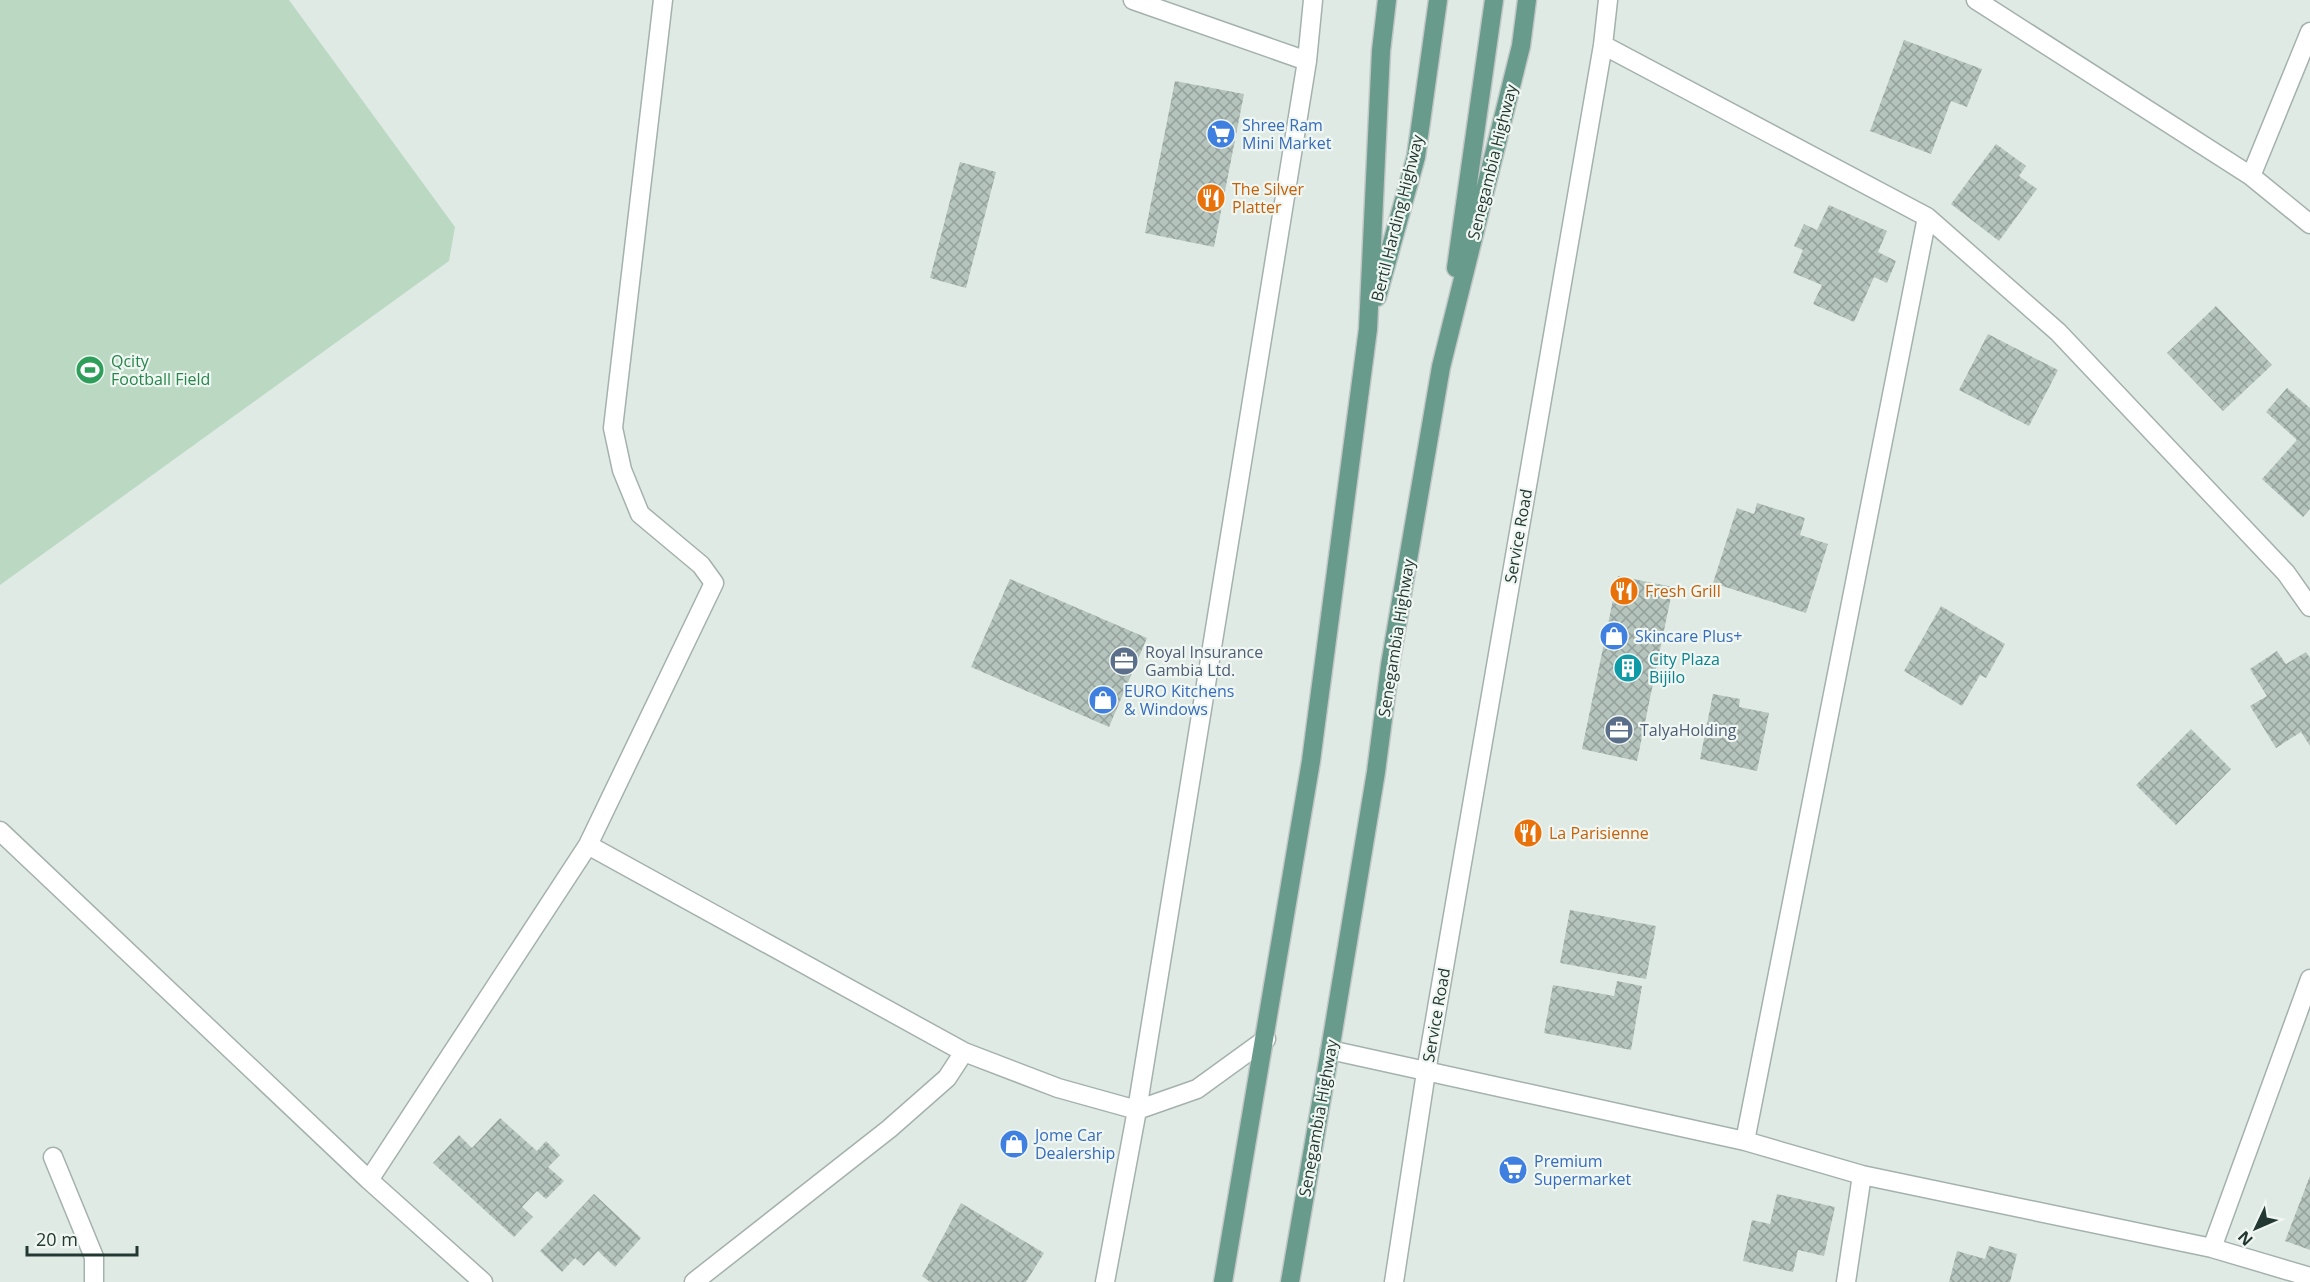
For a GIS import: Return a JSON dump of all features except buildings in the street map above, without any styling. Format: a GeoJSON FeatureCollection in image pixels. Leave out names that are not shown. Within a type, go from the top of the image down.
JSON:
{"type":"FeatureCollection","features":[{"type":"Feature","properties":{"kind":"main road"},"geometry":{"type":"LineString","coordinates":[[1223,1282],[1266,1039],[1311,761],[1368,329],[1381,51],[1387,0]]}},
{"type":"Feature","properties":{"kind":"main road","name":"Bertil Harding Highway"},"geometry":{"type":"LineString","coordinates":[[1368,329],[1416,157],[1438,0]]}},
{"type":"Feature","properties":{"kind":"main road"},"geometry":{"type":"LineString","coordinates":[[1441,368],[1494,0]]}},
{"type":"Feature","properties":{"kind":"main road","name":"Senegambia Highway"},"geometry":{"type":"LineString","coordinates":[[1290,1282],[1376,772],[1390,665],[1441,368],[1521,46],[1527,0]]}},
{"type":"Feature","properties":{"kind":"street"},"geometry":{"type":"LineString","coordinates":[[369,1180],[588,845],[714,583],[700,565],[640,514],[622,470],[614,428],[663,0]]}},
{"type":"Feature","properties":{"kind":"street"},"geometry":{"type":"LineString","coordinates":[[1133,0],[1307,61]]}},
{"type":"Feature","properties":{"kind":"street"},"geometry":{"type":"LineString","coordinates":[[1105,1282],[1137,1110],[1307,61],[1313,0]]}},
{"type":"Feature","properties":{"kind":"street","name":"Service Road"},"geometry":{"type":"LineString","coordinates":[[1394,1282],[1426,1072],[1603,45],[1608,0]]}},
{"type":"Feature","properties":{"kind":"street"},"geometry":{"type":"LineString","coordinates":[[1976,0],[2251,176],[2310,224]]}},
{"type":"Feature","properties":{"kind":"street"},"geometry":{"type":"LineString","coordinates":[[2251,176],[2310,32]]}},
{"type":"Feature","properties":{"kind":"street"},"geometry":{"type":"LineString","coordinates":[[1603,45],[1927,217],[2058,332],[2286,573],[2310,607]]}},
{"type":"Feature","properties":{"kind":"street"},"geometry":{"type":"LineString","coordinates":[[1745,1141],[1927,217]]}},
{"type":"Feature","properties":{"kind":"street"},"geometry":{"type":"LineString","coordinates":[[0,831],[369,1180],[483,1282]]}},
{"type":"Feature","properties":{"kind":"street"},"geometry":{"type":"LineString","coordinates":[[588,845],[964,1052],[1058,1088],[1137,1110],[1197,1089],[1266,1039]]}},
{"type":"Feature","properties":{"kind":"street"},"geometry":{"type":"LineString","coordinates":[[2212,1248],[2310,979]]}},
{"type":"Feature","properties":{"kind":"street"},"geometry":{"type":"LineString","coordinates":[[1330,1050],[1745,1141],[1862,1175],[2212,1248],[2310,1277]]}},
{"type":"Feature","properties":{"kind":"street"},"geometry":{"type":"LineString","coordinates":[[694,1282],[889,1129],[947,1078],[964,1052]]}},
{"type":"Feature","properties":{"kind":"street"},"geometry":{"type":"LineString","coordinates":[[53,1157],[94,1257],[94,1282]]}},
{"type":"Feature","properties":{"kind":"street"},"geometry":{"type":"LineString","coordinates":[[1846,1282],[1862,1175]]}},
{"type":"Feature","properties":{"kind":"green space","name":"Qcity Football Field"},"geometry":{"type":"Polygon","coordinates":[[[0,0],[289,0],[455,227],[449,261],[0,585],[0,0]]]}},
{"type":"Feature","properties":{"kind":"place","name":"Shree Ram Mini Market"},"geometry":{"type":"Point","coordinates":[1221,134]}},
{"type":"Feature","properties":{"kind":"place","name":"The Silver Platter"},"geometry":{"type":"Point","coordinates":[1211,198]}},
{"type":"Feature","properties":{"kind":"place","name":"Qcity Football Field"},"geometry":{"type":"Point","coordinates":[90,370]}},
{"type":"Feature","properties":{"kind":"place","name":"Fresh Grill"},"geometry":{"type":"Point","coordinates":[1624,591]}},
{"type":"Feature","properties":{"kind":"place","name":"Skincare Plus+"},"geometry":{"type":"Point","coordinates":[1614,636]}},
{"type":"Feature","properties":{"kind":"place","name":"Royal Insurance Gambia Ltd."},"geometry":{"type":"Point","coordinates":[1124,661]}},
{"type":"Feature","properties":{"kind":"place","name":"City Plaza Bijilo"},"geometry":{"type":"Point","coordinates":[1628,668]}},
{"type":"Feature","properties":{"kind":"place","name":"EURO Kitchens & Windows"},"geometry":{"type":"Point","coordinates":[1103,700]}},
{"type":"Feature","properties":{"kind":"place","name":"TalyaHolding"},"geometry":{"type":"Point","coordinates":[1619,730]}},
{"type":"Feature","properties":{"kind":"place","name":"La Parisienne"},"geometry":{"type":"Point","coordinates":[1528,833]}},
{"type":"Feature","properties":{"kind":"place","name":"Jome Car Dealership"},"geometry":{"type":"Point","coordinates":[1014,1144]}},
{"type":"Feature","properties":{"kind":"place","name":"Premium Supermarket"},"geometry":{"type":"Point","coordinates":[1513,1170]}}]}
